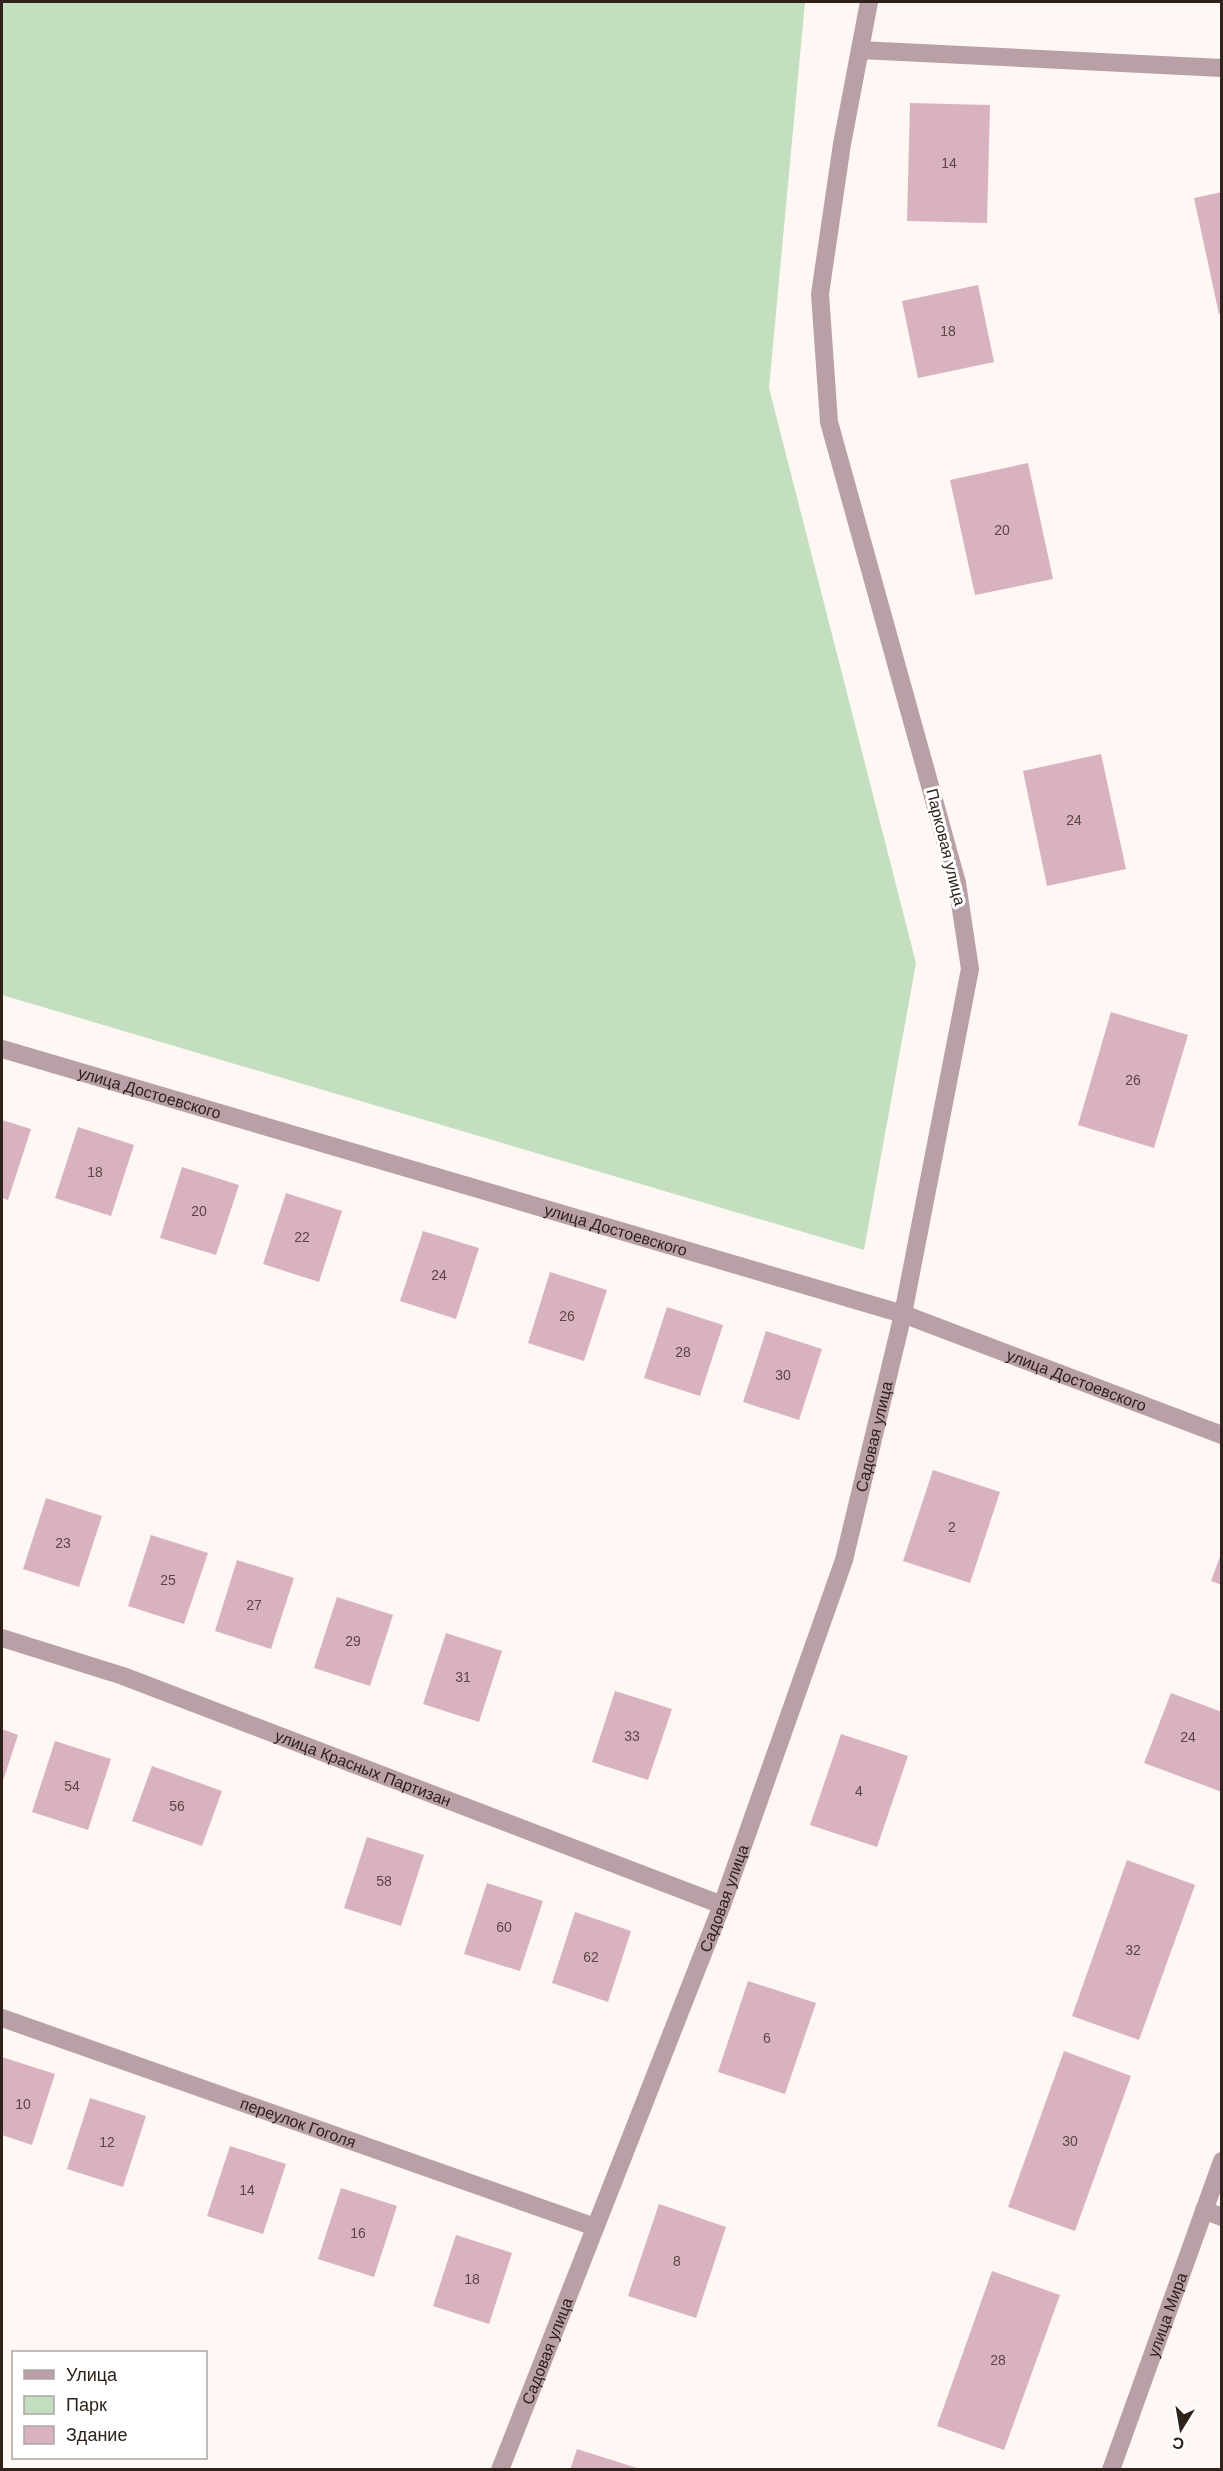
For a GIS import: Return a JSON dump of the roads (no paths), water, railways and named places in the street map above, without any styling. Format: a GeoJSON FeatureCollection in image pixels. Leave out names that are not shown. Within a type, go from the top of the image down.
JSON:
{"type":"FeatureCollection","features":[{"type":"Feature","properties":{"kind":"street","name":"Парковая улица"},"geometry":{"type":"LineString","coordinates":[[869,2],[842,144],[820,294],[829,422],[957,882],[970,969],[903,1314]]}},
{"type":"Feature","properties":{"kind":"street"},"geometry":{"type":"LineString","coordinates":[[860,50],[1221,68]]}},
{"type":"Feature","properties":{"kind":"street","name":"улица Достоевского"},"geometry":{"type":"LineString","coordinates":[[2,1049],[903,1314],[1221,1435]]}},
{"type":"Feature","properties":{"kind":"street","name":"Садовая улица"},"geometry":{"type":"LineString","coordinates":[[500,2469],[722,1905],[844,1560],[903,1314]]}},
{"type":"Feature","properties":{"kind":"street","name":"улица Красных Партизан"},"geometry":{"type":"LineString","coordinates":[[2,1638],[123,1676],[722,1905]]}},
{"type":"Feature","properties":{"kind":"street","name":"переулок Гоголя"},"geometry":{"type":"LineString","coordinates":[[2,2018],[595,2227]]}},
{"type":"Feature","properties":{"kind":"street","name":"улица Мира"},"geometry":{"type":"LineString","coordinates":[[1111,2469],[1221,2161]]}},
{"type":"Feature","properties":{"kind":"street"},"geometry":{"type":"LineString","coordinates":[[1204,2210],[1221,2217]]}}]}
